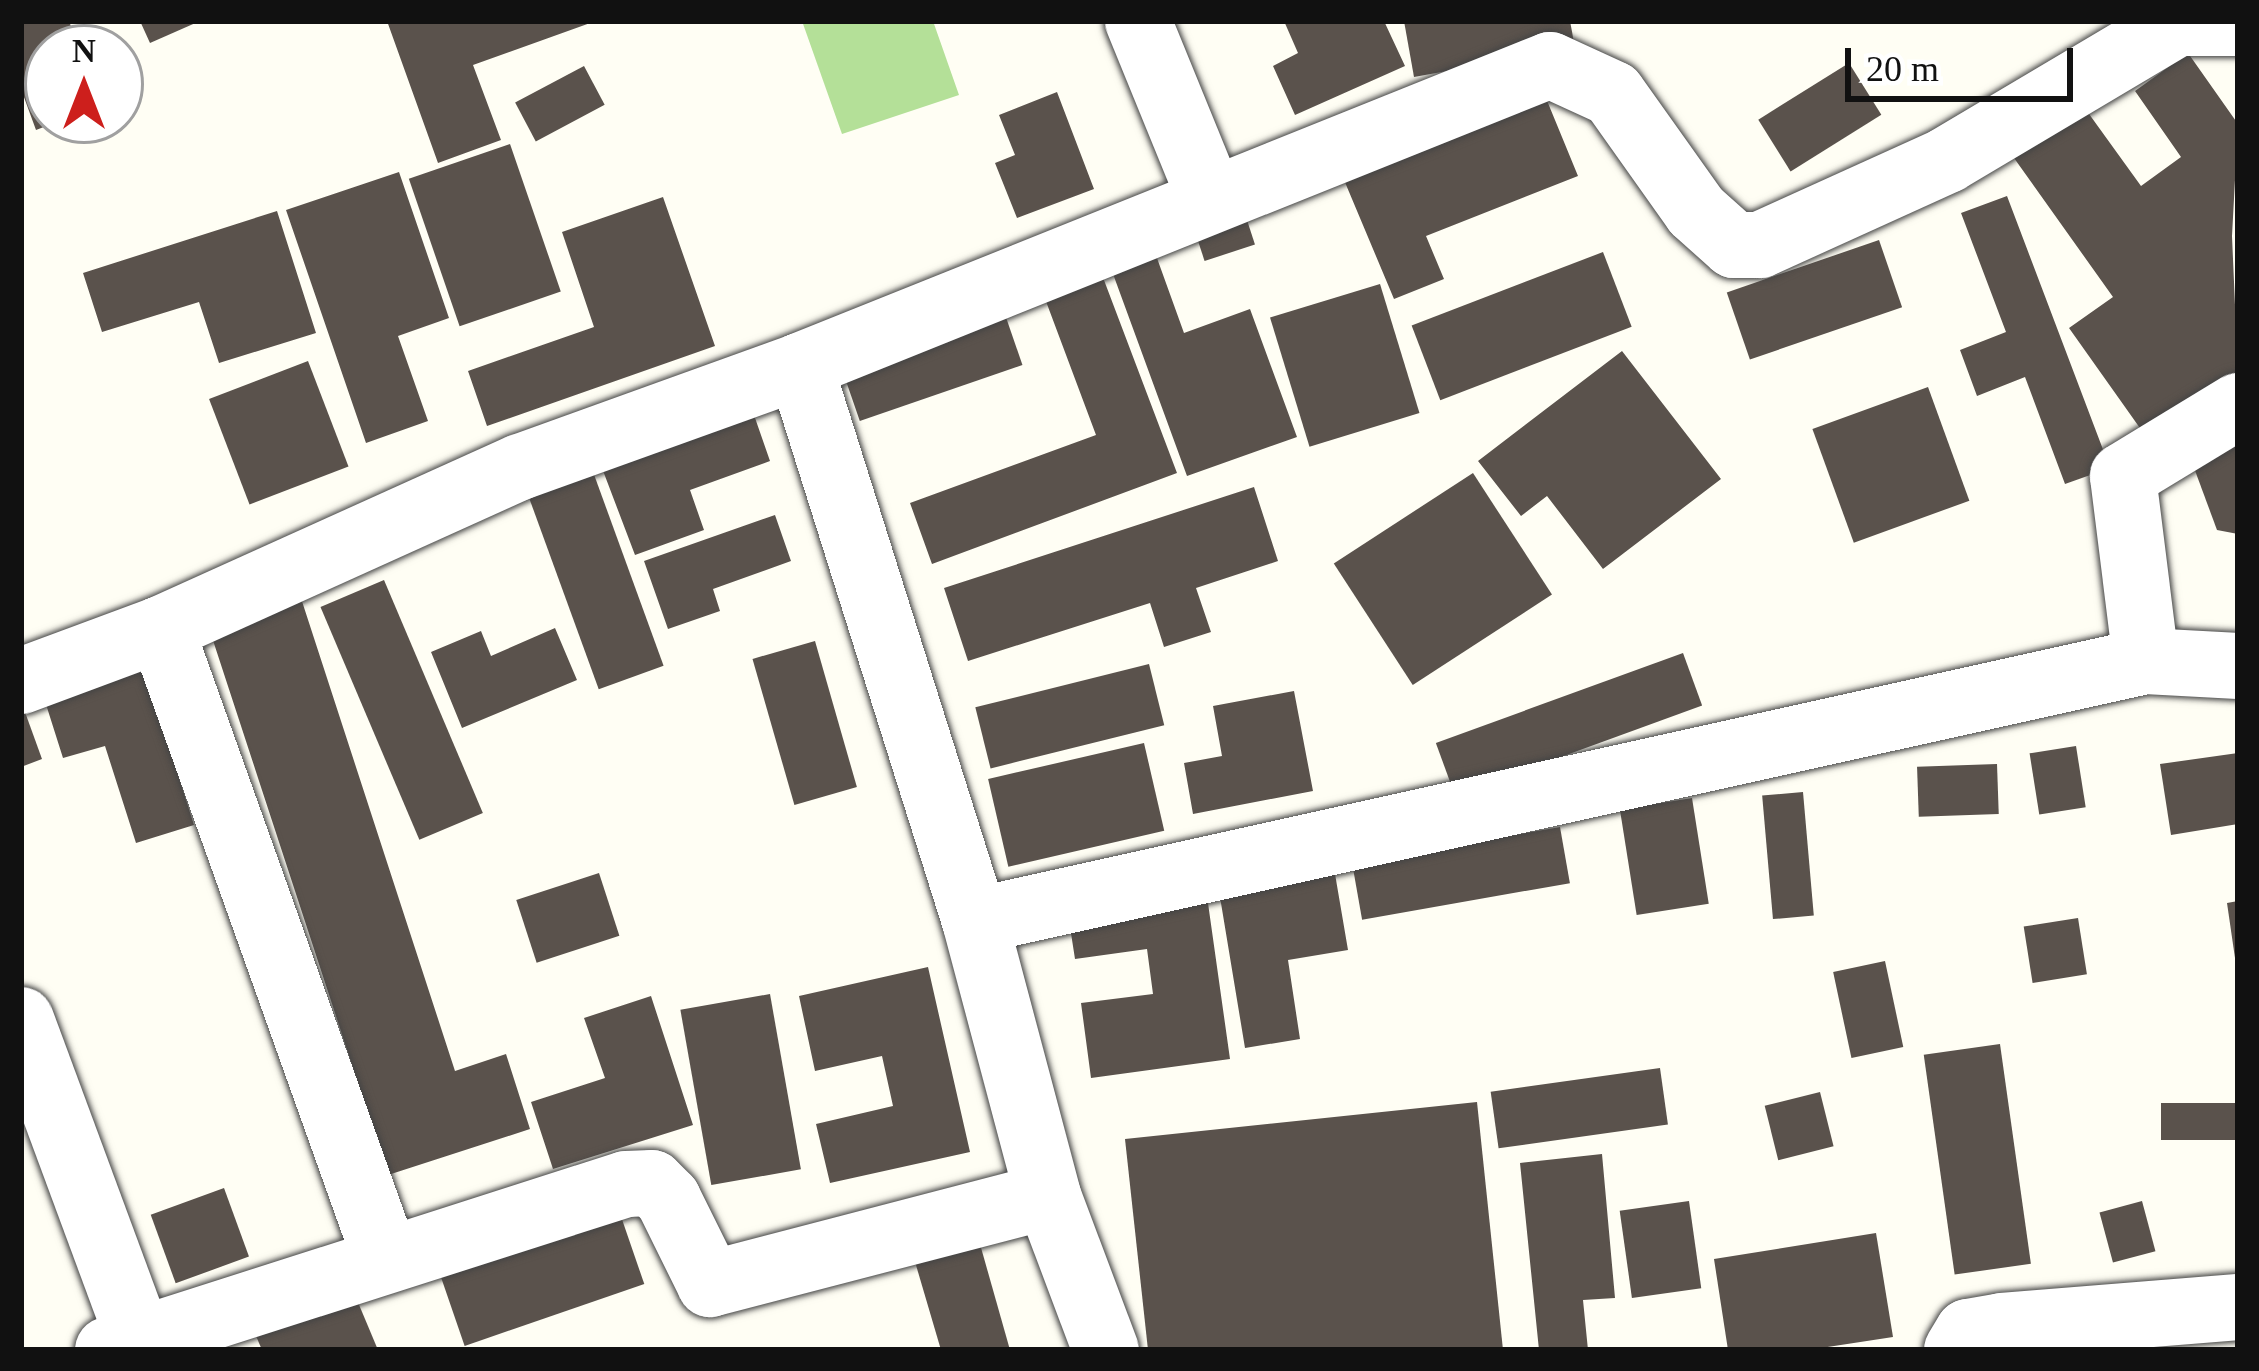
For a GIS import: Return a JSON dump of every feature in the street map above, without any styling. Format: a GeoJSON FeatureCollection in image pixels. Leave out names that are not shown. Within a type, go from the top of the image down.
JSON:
{"type":"FeatureCollection","features":[{"type":"Feature","properties":{"kind":"street"},"geometry":{"type":"LineString","coordinates":[[1138,21],[1211,200]]}},
{"type":"Feature","properties":{"kind":"street"},"geometry":{"type":"LineString","coordinates":[[21,681],[161,629],[520,467],[800,366],[1550,64],[1613,94],[1696,211],[1734,245],[1760,245],[1947,160],[2178,23],[2238,23]]}},
{"type":"Feature","properties":{"kind":"street"},"geometry":{"type":"LineString","coordinates":[[800,366],[975,921],[1048,1196],[1106,1350]]}},
{"type":"Feature","properties":{"kind":"street"},"geometry":{"type":"LineString","coordinates":[[2146,661],[2123,476],[2238,406]]}},
{"type":"Feature","properties":{"kind":"street"},"geometry":{"type":"LineString","coordinates":[[161,629],[386,1259]]}},
{"type":"Feature","properties":{"kind":"street"},"geometry":{"type":"LineString","coordinates":[[975,921],[2146,661],[2238,665]]}},
{"type":"Feature","properties":{"kind":"street"},"geometry":{"type":"LineString","coordinates":[[21,1020],[129,1346],[579,1194],[652,1183],[695,1266],[710,1284],[725,1284],[1048,1196]]}},
{"type":"Feature","properties":{"kind":"street"},"geometry":{"type":"LineString","coordinates":[[1957,1350],[1968,1332],[2002,1325],[2238,1307]]}},
{"type":"Feature","properties":{"kind":"green space"},"geometry":{"type":"Polygon","coordinates":[[[802,21],[933,21],[959,95],[842,134],[802,21]]]}},
{"type":"Feature","properties":{"kind":"building"},"geometry":{"type":"Polygon","coordinates":[[[21,21],[69,21],[24,24],[24,97],[21,21]]]}},
{"type":"Feature","properties":{"kind":"building"},"geometry":{"type":"Polygon","coordinates":[[[140,21],[200,21],[150,43],[140,21]]]}},
{"type":"Feature","properties":{"kind":"building"},"geometry":{"type":"Polygon","coordinates":[[[387,21],[593,22],[473,65],[501,140],[438,163],[387,21]]]}},
{"type":"Feature","properties":{"kind":"building"},"geometry":{"type":"Polygon","coordinates":[[[1284,21],[1384,21],[1405,66],[1295,115],[1273,66],[1298,53],[1284,21]]]}},
{"type":"Feature","properties":{"kind":"building"},"geometry":{"type":"Polygon","coordinates":[[[1404,21],[1570,21],[1575,48],[1414,77],[1404,21]]]}},
{"type":"Feature","properties":{"kind":"building"},"geometry":{"type":"Polygon","coordinates":[[[2188,53],[2238,124],[2232,236],[2238,374],[2147,438],[2069,328],[2113,297],[2014,158],[2084,107],[2141,186],[2181,157],[2135,91],[2188,53]]]}},
{"type":"Feature","properties":{"kind":"building"},"geometry":{"type":"Polygon","coordinates":[[[1849,63],[1881,115],[1791,171],[1758,120],[1849,63]]]}},
{"type":"Feature","properties":{"kind":"building"},"geometry":{"type":"Polygon","coordinates":[[[584,66],[605,105],[536,141],[515,103],[584,66]]]}},
{"type":"Feature","properties":{"kind":"building"},"geometry":{"type":"Polygon","coordinates":[[[1541,86],[1578,176],[1426,236],[1444,279],[1394,299],[1339,168],[1541,86]]]}},
{"type":"Feature","properties":{"kind":"building"},"geometry":{"type":"Polygon","coordinates":[[[1057,92],[1094,189],[1017,218],[995,163],[1015,155],[999,115],[1057,92]]]}},
{"type":"Feature","properties":{"kind":"building"},"geometry":{"type":"Polygon","coordinates":[[[510,144],[561,292],[460,326],[409,179],[510,144]]]}},
{"type":"Feature","properties":{"kind":"building"},"geometry":{"type":"Polygon","coordinates":[[[399,172],[449,318],[398,336],[428,421],[366,443],[286,210],[399,172]]]}},
{"type":"Feature","properties":{"kind":"building"},"geometry":{"type":"Polygon","coordinates":[[[2007,196],[2110,468],[2065,484],[2025,377],[1977,396],[1960,350],[2006,332],[1961,213],[2007,196]]]}},
{"type":"Feature","properties":{"kind":"building"},"geometry":{"type":"Polygon","coordinates":[[[663,197],[715,346],[487,426],[468,371],[594,327],[562,232],[663,197]]]}},
{"type":"Feature","properties":{"kind":"building"},"geometry":{"type":"Polygon","coordinates":[[[277,211],[316,333],[219,363],[199,302],[102,332],[83,273],[277,211]]]}},
{"type":"Feature","properties":{"kind":"building"},"geometry":{"type":"Polygon","coordinates":[[[1246,217],[1255,245],[1205,261],[1196,233],[1246,217]]]}},
{"type":"Feature","properties":{"kind":"building"},"geometry":{"type":"Polygon","coordinates":[[[1879,240],[1902,307],[1750,360],[1727,292],[1879,240]]]}},
{"type":"Feature","properties":{"kind":"building"},"geometry":{"type":"Polygon","coordinates":[[[1153,247],[1184,333],[1250,309],[1297,437],[1187,476],[1109,263],[1153,247]]]}},
{"type":"Feature","properties":{"kind":"building"},"geometry":{"type":"Polygon","coordinates":[[[1603,252],[1632,327],[1440,400],[1412,325],[1603,252]]]}},
{"type":"Feature","properties":{"kind":"building"},"geometry":{"type":"Polygon","coordinates":[[[1096,259],[1177,473],[932,564],[910,503],[1096,435],[1038,280],[1096,259]]]}},
{"type":"Feature","properties":{"kind":"building"},"geometry":{"type":"Polygon","coordinates":[[[1380,284],[1419,413],[1309,447],[1270,318],[1380,284]]]}},
{"type":"Feature","properties":{"kind":"building"},"geometry":{"type":"Polygon","coordinates":[[[999,297],[1022,365],[860,421],[836,353],[999,297]]]}},
{"type":"Feature","properties":{"kind":"building"},"geometry":{"type":"Polygon","coordinates":[[[1622,351],[1721,479],[1603,569],[1547,496],[1521,516],[1478,461],[1622,351]]]}},
{"type":"Feature","properties":{"kind":"building"},"geometry":{"type":"Polygon","coordinates":[[[308,361],[348,466],[250,504],[209,399],[308,361]]]}},
{"type":"Feature","properties":{"kind":"building"},"geometry":{"type":"Polygon","coordinates":[[[1928,387],[1969,501],[1854,543],[1812,429],[1928,387]]]}},
{"type":"Feature","properties":{"kind":"building"},"geometry":{"type":"Polygon","coordinates":[[[746,392],[770,461],[690,490],[704,530],[635,555],[594,447],[746,392]]]}},
{"type":"Feature","properties":{"kind":"building"},"geometry":{"type":"Polygon","coordinates":[[[2238,439],[2238,534],[2217,530],[2190,457],[2238,439]]]}},
{"type":"Feature","properties":{"kind":"building"},"geometry":{"type":"Polygon","coordinates":[[[588,458],[664,666],[599,689],[523,482],[588,458]]]}},
{"type":"Feature","properties":{"kind":"building"},"geometry":{"type":"Polygon","coordinates":[[[1473,473],[1552,595],[1413,685],[1334,563],[1473,473]]]}},
{"type":"Feature","properties":{"kind":"building"},"geometry":{"type":"Polygon","coordinates":[[[1254,487],[1278,561],[1196,588],[1211,632],[1164,647],[1150,603],[968,661],[944,588],[1254,487]]]}},
{"type":"Feature","properties":{"kind":"building"},"geometry":{"type":"Polygon","coordinates":[[[775,515],[791,561],[713,589],[720,611],[668,629],[644,561],[775,515]]]}},
{"type":"Feature","properties":{"kind":"building"},"geometry":{"type":"Polygon","coordinates":[[[384,580],[483,813],[419,840],[320,607],[384,580]]]}},
{"type":"Feature","properties":{"kind":"building"},"geometry":{"type":"Polygon","coordinates":[[[298,589],[455,1071],[506,1054],[530,1129],[388,1175],[206,619],[298,589]]]}},
{"type":"Feature","properties":{"kind":"building"},"geometry":{"type":"Polygon","coordinates":[[[555,628],[577,680],[462,728],[431,652],[481,631],[491,656],[555,628]]]}},
{"type":"Feature","properties":{"kind":"building"},"geometry":{"type":"Polygon","coordinates":[[[815,641],[857,787],[794,805],[753,659],[815,641]]]}},
{"type":"Feature","properties":{"kind":"building"},"geometry":{"type":"Polygon","coordinates":[[[137,645],[194,825],[136,843],[105,746],[63,758],[37,676],[137,645]]]}},
{"type":"Feature","properties":{"kind":"building"},"geometry":{"type":"Polygon","coordinates":[[[1683,653],[1702,706],[1455,796],[1436,743],[1683,653]]]}},
{"type":"Feature","properties":{"kind":"building"},"geometry":{"type":"Polygon","coordinates":[[[1149,664],[1164,725],[991,768],[975,707],[1149,664]]]}},
{"type":"Feature","properties":{"kind":"building"},"geometry":{"type":"Polygon","coordinates":[[[1294,691],[1313,791],[1193,814],[1184,763],[1222,756],[1213,706],[1294,691]]]}},
{"type":"Feature","properties":{"kind":"building"},"geometry":{"type":"Polygon","coordinates":[[[21,701],[42,759],[21,767],[21,701]]]}},
{"type":"Feature","properties":{"kind":"building"},"geometry":{"type":"Polygon","coordinates":[[[1144,743],[1164,831],[1008,867],[988,779],[1144,743]]]}},
{"type":"Feature","properties":{"kind":"building"},"geometry":{"type":"Polygon","coordinates":[[[2076,746],[2086,807],[2039,815],[2030,753],[2076,746]]]}},
{"type":"Feature","properties":{"kind":"building"},"geometry":{"type":"Polygon","coordinates":[[[2238,753],[2238,824],[2171,835],[2160,764],[2238,753]]]}},
{"type":"Feature","properties":{"kind":"building"},"geometry":{"type":"Polygon","coordinates":[[[1997,764],[1999,814],[1919,817],[1917,767],[1997,764]]]}},
{"type":"Feature","properties":{"kind":"building"},"geometry":{"type":"Polygon","coordinates":[[[1803,792],[1814,916],[1773,919],[1762,796],[1803,792]]]}},
{"type":"Feature","properties":{"kind":"building"},"geometry":{"type":"Polygon","coordinates":[[[1692,798],[1709,904],[1637,915],[1620,809],[1692,798]]]}},
{"type":"Feature","properties":{"kind":"building"},"geometry":{"type":"Polygon","coordinates":[[[1560,827],[1570,883],[1362,920],[1352,864],[1560,827]]]}},
{"type":"Feature","properties":{"kind":"building"},"geometry":{"type":"Polygon","coordinates":[[[1334,868],[1348,950],[1288,960],[1300,1039],[1245,1048],[1218,885],[1334,868]]]}},
{"type":"Feature","properties":{"kind":"building"},"geometry":{"type":"Polygon","coordinates":[[[599,873],[619,936],[537,963],[516,900],[599,873]]]}},
{"type":"Feature","properties":{"kind":"building"},"geometry":{"type":"Polygon","coordinates":[[[1207,896],[1230,1059],[1091,1078],[1081,1003],[1153,994],[1147,949],[1075,959],[1068,914],[1207,896]]]}},
{"type":"Feature","properties":{"kind":"building"},"geometry":{"type":"Polygon","coordinates":[[[2238,901],[2238,958],[2235,958],[2227,903],[2238,901]]]}},
{"type":"Feature","properties":{"kind":"building"},"geometry":{"type":"Polygon","coordinates":[[[2078,918],[2087,974],[2033,983],[2024,927],[2078,918]]]}},
{"type":"Feature","properties":{"kind":"building"},"geometry":{"type":"Polygon","coordinates":[[[1885,961],[1903,1047],[1851,1058],[1833,972],[1885,961]]]}},
{"type":"Feature","properties":{"kind":"building"},"geometry":{"type":"Polygon","coordinates":[[[928,967],[970,1152],[830,1183],[816,1124],[893,1106],[882,1056],[815,1071],[799,996],[928,967]]]}},
{"type":"Feature","properties":{"kind":"building"},"geometry":{"type":"Polygon","coordinates":[[[770,994],[801,1169],[711,1185],[680,1010],[770,994]]]}},
{"type":"Feature","properties":{"kind":"building"},"geometry":{"type":"Polygon","coordinates":[[[651,996],[693,1125],[553,1169],[531,1102],[605,1078],[584,1018],[651,996]]]}},
{"type":"Feature","properties":{"kind":"building"},"geometry":{"type":"Polygon","coordinates":[[[2000,1044],[2031,1264],[1955,1275],[1924,1055],[2000,1044]]]}},
{"type":"Feature","properties":{"kind":"building"},"geometry":{"type":"Polygon","coordinates":[[[1660,1068],[1668,1124],[1499,1148],[1491,1092],[1660,1068]]]}},
{"type":"Feature","properties":{"kind":"building"},"geometry":{"type":"Polygon","coordinates":[[[1820,1092],[1834,1146],[1778,1160],[1765,1106],[1820,1092]]]}},
{"type":"Feature","properties":{"kind":"building"},"geometry":{"type":"Polygon","coordinates":[[[1477,1102],[1503,1350],[1148,1350],[1125,1139],[1477,1102]]]}},
{"type":"Feature","properties":{"kind":"building"},"geometry":{"type":"Polygon","coordinates":[[[2161,1103],[2238,1103],[2238,1140],[2161,1140],[2161,1103]]]}},
{"type":"Feature","properties":{"kind":"building"},"geometry":{"type":"Polygon","coordinates":[[[1602,1154],[1615,1298],[1583,1300],[1588,1350],[1539,1350],[1520,1163],[1602,1154]]]}},
{"type":"Feature","properties":{"kind":"building"},"geometry":{"type":"Polygon","coordinates":[[[224,1188],[249,1257],[176,1283],[151,1215],[224,1188]]]}},
{"type":"Feature","properties":{"kind":"building"},"geometry":{"type":"Polygon","coordinates":[[[615,1199],[644,1284],[465,1346],[435,1261],[615,1199]]]}},
{"type":"Feature","properties":{"kind":"building"},"geometry":{"type":"Polygon","coordinates":[[[1689,1201],[1701,1288],[1632,1298],[1620,1211],[1689,1201]]]}},
{"type":"Feature","properties":{"kind":"building"},"geometry":{"type":"Polygon","coordinates":[[[2142,1201],[2155,1251],[2113,1263],[2099,1212],[2142,1201]]]}},
{"type":"Feature","properties":{"kind":"building"},"geometry":{"type":"Polygon","coordinates":[[[1876,1233],[1893,1337],[1808,1350],[1728,1350],[1714,1259],[1876,1233]]]}},
{"type":"Feature","properties":{"kind":"building"},"geometry":{"type":"Polygon","coordinates":[[[978,1237],[1010,1350],[941,1350],[913,1255],[978,1237]]]}},
{"type":"Feature","properties":{"kind":"building"},"geometry":{"type":"Polygon","coordinates":[[[352,1288],[378,1350],[262,1350],[253,1329],[352,1288]]]}}]}
